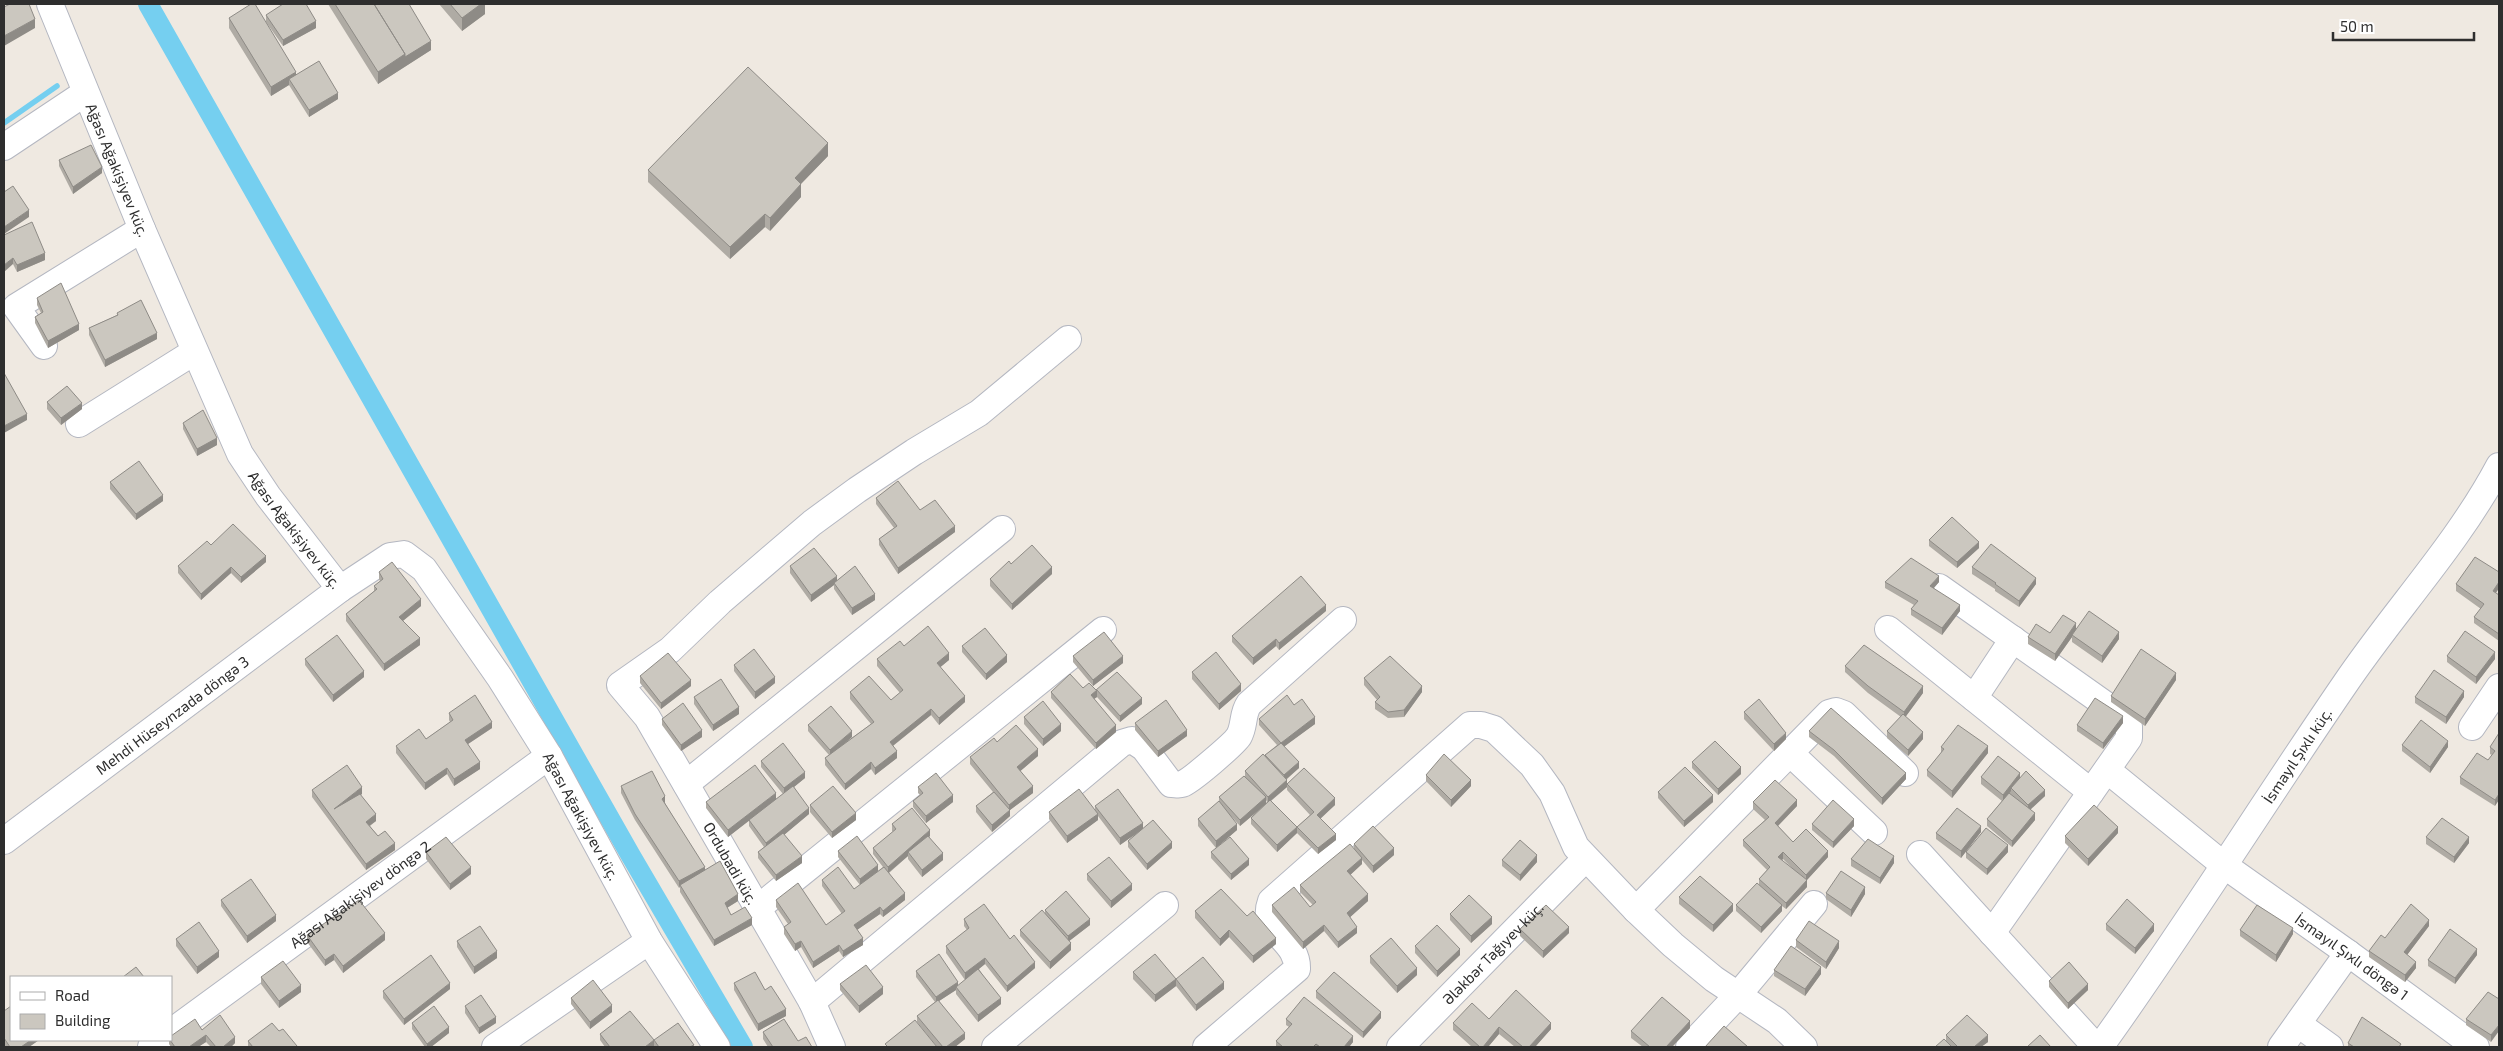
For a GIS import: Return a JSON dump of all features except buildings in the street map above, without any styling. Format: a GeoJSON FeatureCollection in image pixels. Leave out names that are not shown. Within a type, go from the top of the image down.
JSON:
{"type":"FeatureCollection","features":[{"type":"Feature","properties":{"kind":"street","name":"Ağası Ağakişiyev küç."},"geometry":{"type":"LineString","coordinates":[[50,4],[142,229],[240,454],[268,496],[340,589],[390,556],[404,554],[424,569],[500,678],[549,756],[649,941],[717,1047]]}},
{"type":"Feature","properties":{"kind":"street"},"geometry":{"type":"LineString","coordinates":[[4,147],[86,93]]}},
{"type":"Feature","properties":{"kind":"street"},"geometry":{"type":"LineString","coordinates":[[44,346],[16,307],[142,229]]}},
{"type":"Feature","properties":{"kind":"street","name":"Ordubadi küç."},"geometry":{"type":"LineString","coordinates":[[832,1047],[812,1002],[647,717],[620,685],[670,650],[720,602],[812,523],[856,490],[979,413],[1068,339]]}},
{"type":"Feature","properties":{"kind":"street"},"geometry":{"type":"LineString","coordinates":[[79,424],[194,352]]}},
{"type":"Feature","properties":{"kind":"street","name":"İsmayıl Şıxlı küç."},"geometry":{"type":"LineString","coordinates":[[2100,1047],[2226,866],[2346,683],[2464,526],[2499,466]]}},
{"type":"Feature","properties":{"kind":"street"},"geometry":{"type":"LineString","coordinates":[[686,784],[1002,529]]}},
{"type":"Feature","properties":{"kind":"street"},"geometry":{"type":"LineString","coordinates":[[1939,587],[2123,717],[2129,726],[2129,738],[1992,933]]}},
{"type":"Feature","properties":{"kind":"street","name":"Mehdi Hüseynzadə döngə 3"},"geometry":{"type":"LineString","coordinates":[[4,840],[340,589]]}},
{"type":"Feature","properties":{"kind":"street"},"geometry":{"type":"LineString","coordinates":[[812,1002],[1122,743],[1132,740],[1144,748],[1171,784],[1181,785],[1190,780],[1238,738],[1243,712],[1249,704],[1343,620]]}},
{"type":"Feature","properties":{"kind":"street"},"geometry":{"type":"LineString","coordinates":[[1888,629],[2091,792]]}},
{"type":"Feature","properties":{"kind":"street"},"geometry":{"type":"LineString","coordinates":[[758,908],[1103,630]]}},
{"type":"Feature","properties":{"kind":"street"},"geometry":{"type":"LineString","coordinates":[[1974,698],[2013,639]]}},
{"type":"Feature","properties":{"kind":"street"},"geometry":{"type":"LineString","coordinates":[[2472,727],[2499,688]]}},
{"type":"Feature","properties":{"kind":"street"},"geometry":{"type":"LineString","coordinates":[[1636,910],[1829,713],[1836,711],[1844,714],[1905,773]]}},
{"type":"Feature","properties":{"kind":"street"},"geometry":{"type":"LineString","coordinates":[[1206,1047],[1296,969],[1297,960],[1293,952],[1269,923],[1267,912],[1271,901],[1470,725],[1480,725],[1494,729],[1532,765],[1552,793],[1576,847],[1585,859],[1636,910],[1673,945],[1738,996],[1777,1022],[1804,1047]]}},
{"type":"Feature","properties":{"kind":"street"},"geometry":{"type":"LineString","coordinates":[[1790,753],[1874,832]]}},
{"type":"Feature","properties":{"kind":"street","name":"Ağası Ağakişiyev döngə 2"},"geometry":{"type":"LineString","coordinates":[[172,1031],[549,756]]}},
{"type":"Feature","properties":{"kind":"street","name":"İsmayıl Şıxlı döngə 1"},"geometry":{"type":"LineString","coordinates":[[2107,770],[2226,866],[2476,1047]]}},
{"type":"Feature","properties":{"kind":"street"},"geometry":{"type":"LineString","coordinates":[[1920,854],[2096,1047]]}},
{"type":"Feature","properties":{"kind":"street","name":"Ələkbər Tağıyev küç."},"geometry":{"type":"LineString","coordinates":[[1400,1047],[1585,859]]}},
{"type":"Feature","properties":{"kind":"street"},"geometry":{"type":"LineString","coordinates":[[1689,1047],[1738,996],[1814,904]]}},
{"type":"Feature","properties":{"kind":"street"},"geometry":{"type":"LineString","coordinates":[[995,1047],[1164,905]]}},
{"type":"Feature","properties":{"kind":"street"},"geometry":{"type":"LineString","coordinates":[[495,1047],[649,941]]}},
{"type":"Feature","properties":{"kind":"street"},"geometry":{"type":"LineString","coordinates":[[2282,1047],[2348,953]]}},
{"type":"Feature","properties":{"kind":"street"},"geometry":{"type":"LineString","coordinates":[[2298,1024],[2330,1047]]}},
{"type":"Feature","properties":{"kind":"waterway"},"geometry":{"type":"LineString","coordinates":[[148,4],[631,856],[743,1047]]}},
{"type":"Feature","properties":{"kind":"waterway"},"geometry":{"type":"LineString","coordinates":[[4,123],[57,86]]}}]}
